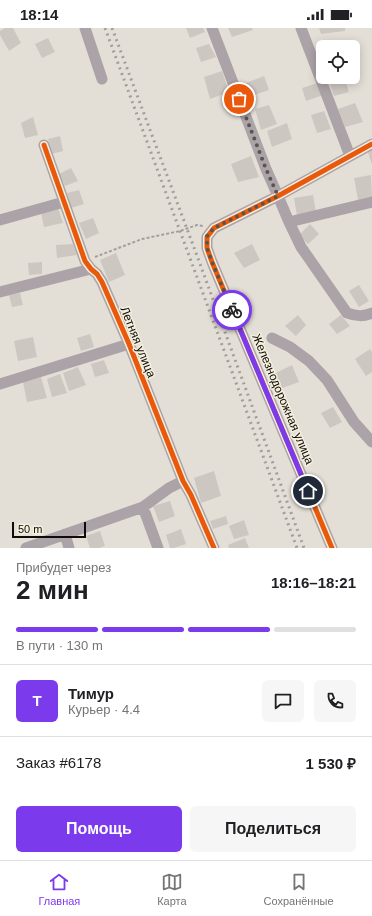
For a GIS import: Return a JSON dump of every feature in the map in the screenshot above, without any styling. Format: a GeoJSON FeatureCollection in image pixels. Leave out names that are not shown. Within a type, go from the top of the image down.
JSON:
{"type":"FeatureCollection","features":[{"type":"Feature","properties":{"kind":"street"},"geometry":{"type":"LineString","coordinates":[[85,28],[102,80]]}},
{"type":"Feature","properties":{"kind":"street"},"geometry":{"type":"LineString","coordinates":[[212,28],[266,169],[301,247],[347,313],[356,316],[368,315],[372,313]]}},
{"type":"Feature","properties":{"kind":"street"},"geometry":{"type":"LineString","coordinates":[[301,28],[350,156]]}},
{"type":"Feature","properties":{"kind":"street"},"geometry":{"type":"LineString","coordinates":[[214,228],[278,196],[372,144]]}},
{"type":"Feature","properties":{"kind":"street","name":"Летняя улица"},"geometry":{"type":"LineString","coordinates":[[44,145],[88,265],[98,274],[102,282],[129,344],[183,480],[214,548]]}},
{"type":"Feature","properties":{"kind":"street"},"geometry":{"type":"LineString","coordinates":[[0,220],[64,202]]}},
{"type":"Feature","properties":{"kind":"street"},"geometry":{"type":"LineString","coordinates":[[289,222],[372,202]]}},
{"type":"Feature","properties":{"kind":"street","name":"Железнодорожная улица"},"geometry":{"type":"LineString","coordinates":[[214,228],[207,236],[207,248],[212,262],[332,548]]}},
{"type":"Feature","properties":{"kind":"street"},"geometry":{"type":"LineString","coordinates":[[0,292],[88,265]]}},
{"type":"Feature","properties":{"kind":"street"},"geometry":{"type":"LineString","coordinates":[[272,338],[290,347],[309,361],[328,380],[354,422],[372,442]]}},
{"type":"Feature","properties":{"kind":"street"},"geometry":{"type":"LineString","coordinates":[[0,384],[129,344]]}},
{"type":"Feature","properties":{"kind":"street"},"geometry":{"type":"LineString","coordinates":[[26,548],[143,507],[169,488],[183,480]]}},
{"type":"Feature","properties":{"kind":"street"},"geometry":{"type":"LineString","coordinates":[[143,507],[158,548]]}},
{"type":"Feature","properties":{"kind":"street"},"geometry":{"type":"LineString","coordinates":[[65,534],[70,548]]}},
{"type":"Feature","properties":{"kind":"path"},"geometry":{"type":"LineString","coordinates":[[88,265],[148,238],[180,231],[197,225],[214,228]]}},
{"type":"Feature","properties":{"kind":"building"},"geometry":{"type":"Polygon","coordinates":[[[5,28],[13,28],[21,43],[9,51],[0,35],[0,31],[5,28]]]}},
{"type":"Feature","properties":{"kind":"building"},"geometry":{"type":"Polygon","coordinates":[[[186,28],[203,28],[205,32],[190,38],[186,28]]]}},
{"type":"Feature","properties":{"kind":"building"},"geometry":{"type":"Polygon","coordinates":[[[228,28],[252,28],[253,30],[232,37],[228,28]]]}},
{"type":"Feature","properties":{"kind":"building"},"geometry":{"type":"Polygon","coordinates":[[[319,28],[345,28],[345,31],[321,34],[319,28]]]}},
{"type":"Feature","properties":{"kind":"building"},"geometry":{"type":"Polygon","coordinates":[[[48,38],[55,52],[42,58],[35,44],[48,38]]]}},
{"type":"Feature","properties":{"kind":"building"},"geometry":{"type":"Polygon","coordinates":[[[209,44],[216,57],[201,62],[196,48],[209,44]]]}},
{"type":"Feature","properties":{"kind":"building"},"geometry":{"type":"Polygon","coordinates":[[[222,71],[229,92],[210,99],[204,77],[222,71]]]}},
{"type":"Feature","properties":{"kind":"building"},"geometry":{"type":"Polygon","coordinates":[[[264,76],[269,90],[251,96],[246,83],[264,76]]]}},
{"type":"Feature","properties":{"kind":"building"},"geometry":{"type":"Polygon","coordinates":[[[318,84],[323,95],[306,101],[302,88],[318,84]]]}},
{"type":"Feature","properties":{"kind":"building"},"geometry":{"type":"Polygon","coordinates":[[[330,84],[346,84],[349,92],[334,96],[330,84]]]}},
{"type":"Feature","properties":{"kind":"building"},"geometry":{"type":"Polygon","coordinates":[[[355,103],[363,122],[345,127],[338,109],[355,103]]]}},
{"type":"Feature","properties":{"kind":"building"},"geometry":{"type":"Polygon","coordinates":[[[269,105],[277,124],[261,130],[255,109],[269,105]]]}},
{"type":"Feature","properties":{"kind":"building"},"geometry":{"type":"Polygon","coordinates":[[[324,111],[331,129],[317,133],[311,115],[324,111]]]}},
{"type":"Feature","properties":{"kind":"building"},"geometry":{"type":"Polygon","coordinates":[[[33,117],[38,135],[25,138],[21,123],[33,117]]]}},
{"type":"Feature","properties":{"kind":"building"},"geometry":{"type":"Polygon","coordinates":[[[287,123],[292,139],[272,147],[267,131],[287,123]]]}},
{"type":"Feature","properties":{"kind":"building"},"geometry":{"type":"Polygon","coordinates":[[[60,136],[63,151],[52,154],[48,139],[60,136]]]}},
{"type":"Feature","properties":{"kind":"building"},"geometry":{"type":"Polygon","coordinates":[[[372,150],[372,165],[368,152],[372,150]]]}},
{"type":"Feature","properties":{"kind":"building"},"geometry":{"type":"Polygon","coordinates":[[[251,156],[259,177],[238,182],[231,164],[251,156]]]}},
{"type":"Feature","properties":{"kind":"building"},"geometry":{"type":"Polygon","coordinates":[[[71,168],[78,181],[65,186],[59,174],[71,168]]]}},
{"type":"Feature","properties":{"kind":"building"},"geometry":{"type":"Polygon","coordinates":[[[371,175],[372,197],[358,200],[354,178],[371,175]]]}},
{"type":"Feature","properties":{"kind":"building"},"geometry":{"type":"Polygon","coordinates":[[[79,190],[84,204],[71,208],[67,193],[79,190]]]}},
{"type":"Feature","properties":{"kind":"building"},"geometry":{"type":"Polygon","coordinates":[[[313,195],[316,212],[297,216],[294,198],[313,195]]]}},
{"type":"Feature","properties":{"kind":"building"},"geometry":{"type":"Polygon","coordinates":[[[58,208],[63,223],[44,227],[41,213],[58,208]]]}},
{"type":"Feature","properties":{"kind":"building"},"geometry":{"type":"Polygon","coordinates":[[[93,218],[99,233],[86,239],[79,223],[93,218]]]}},
{"type":"Feature","properties":{"kind":"building"},"geometry":{"type":"Polygon","coordinates":[[[310,224],[319,234],[308,244],[299,235],[310,224]]]}},
{"type":"Feature","properties":{"kind":"building"},"geometry":{"type":"Polygon","coordinates":[[[73,244],[77,255],[57,258],[56,245],[73,244]]]}},
{"type":"Feature","properties":{"kind":"building"},"geometry":{"type":"Polygon","coordinates":[[[252,244],[260,260],[244,268],[234,253],[252,244]]]}},
{"type":"Feature","properties":{"kind":"building"},"geometry":{"type":"Polygon","coordinates":[[[116,253],[125,275],[109,282],[100,260],[116,253]]]}},
{"type":"Feature","properties":{"kind":"building"},"geometry":{"type":"Polygon","coordinates":[[[42,262],[42,274],[29,275],[28,263],[42,262]]]}},
{"type":"Feature","properties":{"kind":"building"},"geometry":{"type":"Polygon","coordinates":[[[359,285],[369,301],[359,307],[349,291],[359,285]]]}},
{"type":"Feature","properties":{"kind":"building"},"geometry":{"type":"Polygon","coordinates":[[[20,293],[23,305],[12,307],[9,295],[20,293]]]}},
{"type":"Feature","properties":{"kind":"building"},"geometry":{"type":"Polygon","coordinates":[[[298,315],[306,325],[296,336],[285,326],[298,315]]]}},
{"type":"Feature","properties":{"kind":"building"},"geometry":{"type":"Polygon","coordinates":[[[341,315],[350,326],[337,334],[329,324],[341,315]]]}},
{"type":"Feature","properties":{"kind":"building"},"geometry":{"type":"Polygon","coordinates":[[[90,334],[94,347],[81,351],[77,338],[90,334]]]}},
{"type":"Feature","properties":{"kind":"building"},"geometry":{"type":"Polygon","coordinates":[[[33,337],[37,357],[18,361],[14,341],[33,337]]]}},
{"type":"Feature","properties":{"kind":"building"},"geometry":{"type":"Polygon","coordinates":[[[370,349],[372,352],[372,372],[366,376],[355,359],[370,349]]]}},
{"type":"Feature","properties":{"kind":"building"},"geometry":{"type":"Polygon","coordinates":[[[104,360],[109,373],[95,377],[91,364],[104,360]]]}},
{"type":"Feature","properties":{"kind":"building"},"geometry":{"type":"Polygon","coordinates":[[[292,365],[299,382],[277,390],[270,376],[292,365]]]}},
{"type":"Feature","properties":{"kind":"building"},"geometry":{"type":"Polygon","coordinates":[[[78,367],[86,385],[69,391],[63,373],[78,367]]]}},
{"type":"Feature","properties":{"kind":"building"},"geometry":{"type":"Polygon","coordinates":[[[60,374],[67,393],[52,397],[47,379],[60,374]]]}},
{"type":"Feature","properties":{"kind":"building"},"geometry":{"type":"Polygon","coordinates":[[[41,377],[47,398],[27,402],[23,382],[41,377]]]}},
{"type":"Feature","properties":{"kind":"building"},"geometry":{"type":"Polygon","coordinates":[[[333,407],[342,422],[330,428],[321,413],[333,407]]]}},
{"type":"Feature","properties":{"kind":"building"},"geometry":{"type":"Polygon","coordinates":[[[214,471],[221,496],[201,503],[194,478],[214,471]]]}},
{"type":"Feature","properties":{"kind":"building"},"geometry":{"type":"Polygon","coordinates":[[[170,501],[175,516],[159,522],[153,506],[170,501]]]}},
{"type":"Feature","properties":{"kind":"building"},"geometry":{"type":"Polygon","coordinates":[[[226,516],[228,524],[213,529],[210,521],[226,516]]]}},
{"type":"Feature","properties":{"kind":"building"},"geometry":{"type":"Polygon","coordinates":[[[244,520],[249,535],[234,539],[229,526],[244,520]]]}},
{"type":"Feature","properties":{"kind":"building"},"geometry":{"type":"Polygon","coordinates":[[[181,529],[186,544],[170,548],[166,535],[181,529]]]}},
{"type":"Feature","properties":{"kind":"building"},"geometry":{"type":"Polygon","coordinates":[[[100,531],[105,546],[90,548],[86,536],[100,531]]]}},
{"type":"Feature","properties":{"kind":"building"},"geometry":{"type":"Polygon","coordinates":[[[245,538],[249,548],[229,548],[228,545],[245,538]]]}},
{"type":"Feature","properties":{"kind":"railway"},"geometry":{"type":"LineString","coordinates":[[105,28],[297,548]]}},
{"type":"Feature","properties":{"kind":"railway"},"geometry":{"type":"LineString","coordinates":[[112,28],[304,548]]}},
{"type":"Feature","properties":{"kind":"cycle path"},"geometry":{"type":"LineString","coordinates":[[332,548],[212,262],[207,248],[207,237],[214,228],[278,196],[372,144]]}},
{"type":"Feature","properties":{"kind":"cycle path"},"geometry":{"type":"LineString","coordinates":[[44,145],[85,261],[102,282],[129,344],[183,481],[191,495],[214,548]]}},
{"type":"Feature","properties":{"kind":"way so far"},"geometry":{"type":"LineString","coordinates":[[232,310],[207,248],[207,236],[214,228],[278,196],[239,99]]}},
{"type":"Feature","properties":{"kind":"route"},"geometry":{"type":"LineString","coordinates":[[232,310],[308,491]]}}]}
